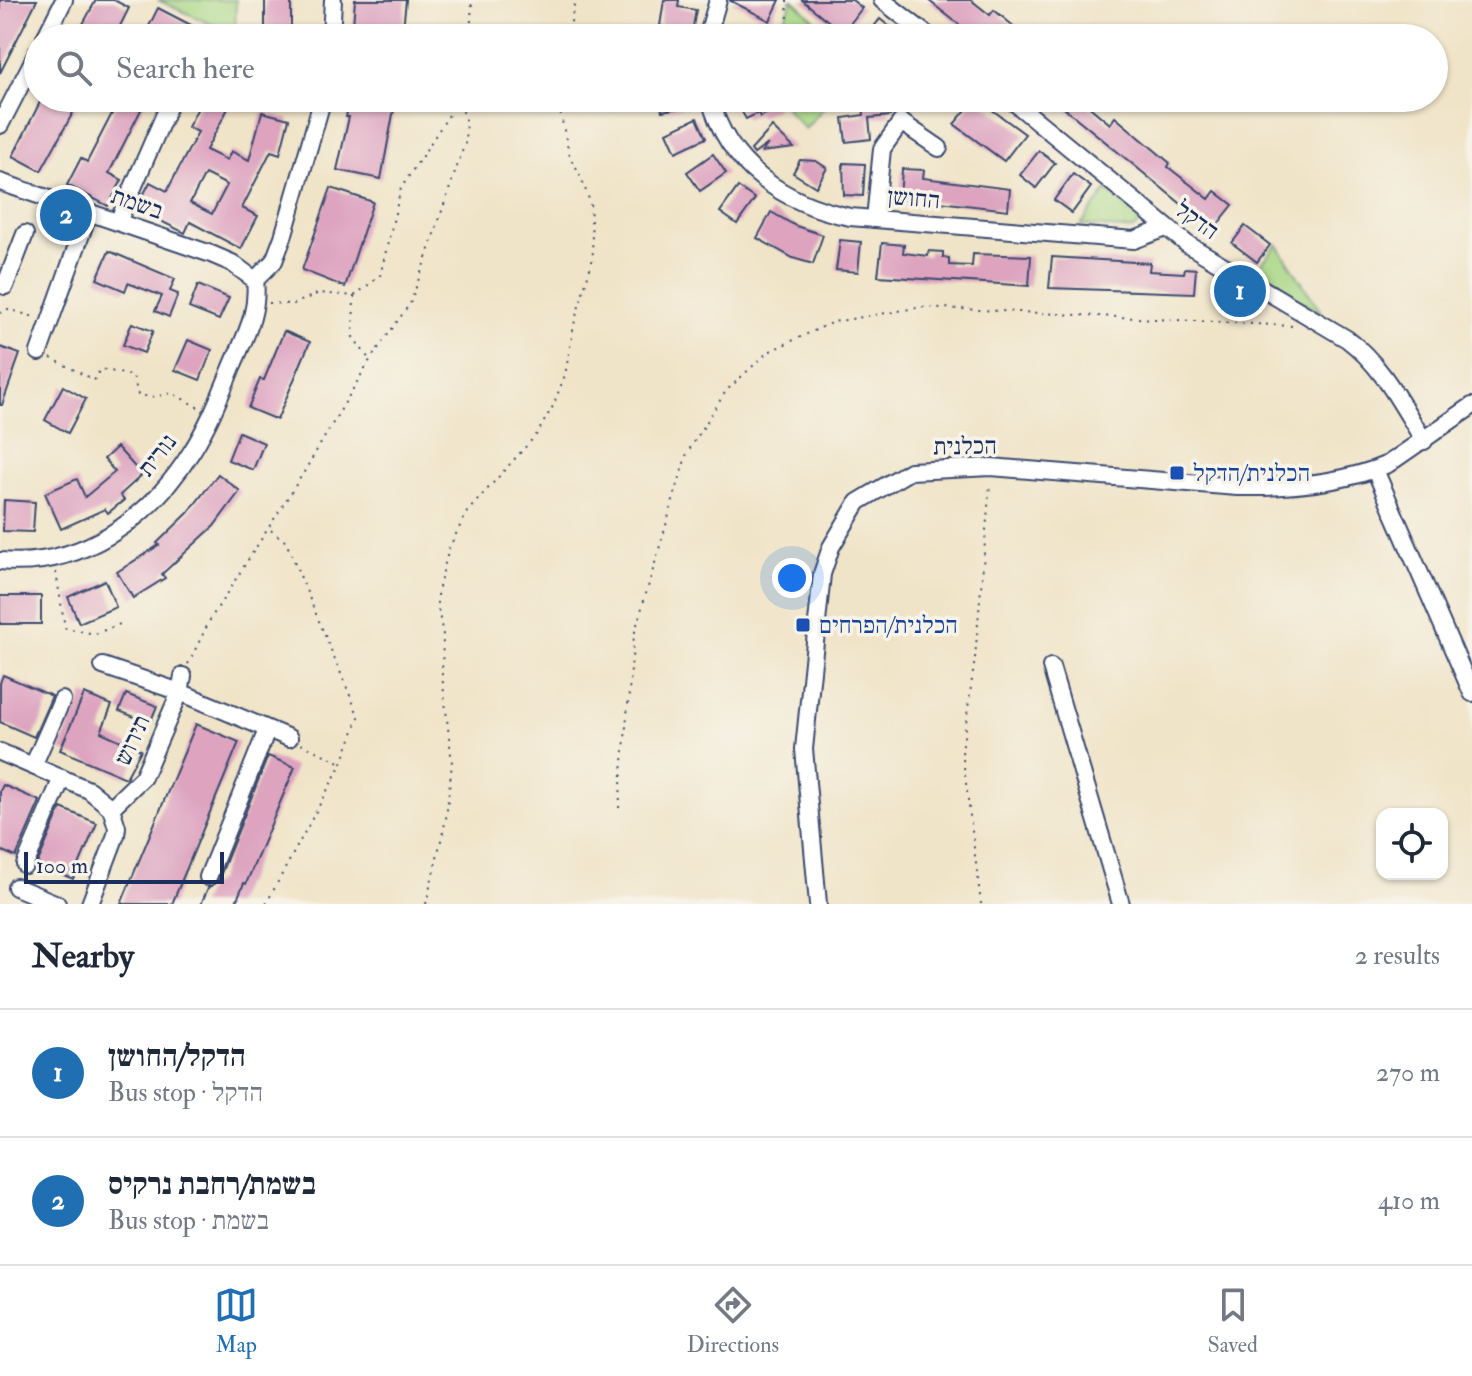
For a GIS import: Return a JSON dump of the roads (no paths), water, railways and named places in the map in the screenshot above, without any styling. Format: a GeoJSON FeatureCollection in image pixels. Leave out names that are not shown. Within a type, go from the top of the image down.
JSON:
{"type":"FeatureCollection","features":[{"type":"Feature","properties":{"kind":"street"},"geometry":{"type":"LineString","coordinates":[[52,24],[64,0]]}},
{"type":"Feature","properties":{"kind":"street"},"geometry":{"type":"LineString","coordinates":[[332,24],[333,0]]}},
{"type":"Feature","properties":{"kind":"street"},"geometry":{"type":"LineString","coordinates":[[711,24],[718,0]]}},
{"type":"Feature","properties":{"kind":"street"},"geometry":{"type":"LineString","coordinates":[[882,0],[913,24]]}},
{"type":"Feature","properties":{"kind":"street"},"geometry":{"type":"LineString","coordinates":[[0,125],[24,78]]}},
{"type":"Feature","properties":{"kind":"street"},"geometry":{"type":"LineString","coordinates":[[118,222],[166,112]]}},
{"type":"Feature","properties":{"kind":"street"},"geometry":{"type":"LineString","coordinates":[[255,280],[274,261],[319,112]]}},
{"type":"Feature","properties":{"kind":"street","name":"החושן"},"geometry":{"type":"LineString","coordinates":[[715,112],[740,158],[772,187],[814,208],[850,217],[1134,240],[1166,228]]}},
{"type":"Feature","properties":{"kind":"street","name":"הדקל"},"geometry":{"type":"LineString","coordinates":[[1026,112],[1166,228],[1214,261],[1347,339],[1362,351],[1387,381],[1424,441]]}},
{"type":"Feature","properties":{"kind":"street"},"geometry":{"type":"LineString","coordinates":[[875,219],[882,149],[901,122],[939,148]]}},
{"type":"Feature","properties":{"kind":"street","name":"בשמת"},"geometry":{"type":"LineString","coordinates":[[0,182],[211,254],[232,263],[255,280]]}},
{"type":"Feature","properties":{"kind":"street"},"geometry":{"type":"LineString","coordinates":[[39,352],[89,212]]}},
{"type":"Feature","properties":{"kind":"street"},"geometry":{"type":"LineString","coordinates":[[0,284],[5,286],[25,234]]}},
{"type":"Feature","properties":{"kind":"street","name":"נורית"},"geometry":{"type":"LineString","coordinates":[[0,561],[27,563],[54,559],[84,549],[118,531],[146,507],[191,453],[213,414],[256,302],[255,280]]}},
{"type":"Feature","properties":{"kind":"street","name":"הכלנית"},"geometry":{"type":"LineString","coordinates":[[818,904],[804,749],[822,574],[831,547],[858,502],[910,471],[991,467],[1260,488],[1314,483],[1375,470],[1397,459],[1472,406]]}},
{"type":"Feature","properties":{"kind":"street"},"geometry":{"type":"LineString","coordinates":[[1375,470],[1472,693]]}},
{"type":"Feature","properties":{"kind":"street"},"geometry":{"type":"LineString","coordinates":[[103,666],[181,684],[267,730],[289,738]]}},
{"type":"Feature","properties":{"kind":"street"},"geometry":{"type":"LineString","coordinates":[[1051,667],[1121,904]]}},
{"type":"Feature","properties":{"kind":"street","name":"תירוש"},"geometry":{"type":"LineString","coordinates":[[111,808],[143,777],[181,684]]}},
{"type":"Feature","properties":{"kind":"street"},"geometry":{"type":"LineString","coordinates":[[33,766],[62,700]]}},
{"type":"Feature","properties":{"kind":"street"},"geometry":{"type":"LineString","coordinates":[[208,877],[267,730]]}},
{"type":"Feature","properties":{"kind":"street"},"geometry":{"type":"LineString","coordinates":[[2,759],[33,766],[62,778],[97,795],[111,808],[117,827],[116,835],[90,904]]}},
{"type":"Feature","properties":{"kind":"street"},"geometry":{"type":"LineString","coordinates":[[25,865],[62,778]]}},
{"type":"Feature","properties":{"kind":"street"},"geometry":{"type":"LineString","coordinates":[[16,887],[57,904]]}},
{"type":"Feature","properties":{"kind":"place","name":"בשמת/רחבת נרקיס"},"geometry":{"type":"Point","coordinates":[66,215]}},
{"type":"Feature","properties":{"kind":"place","name":"הדקל/החושן"},"geometry":{"type":"Point","coordinates":[1240,291]}},
{"type":"Feature","properties":{"kind":"place","name":"הכלנית/הדקל"},"geometry":{"type":"Point","coordinates":[1177,473]}},
{"type":"Feature","properties":{"kind":"place","name":"הכלנית/הפרחים"},"geometry":{"type":"Point","coordinates":[803,625]}}]}
